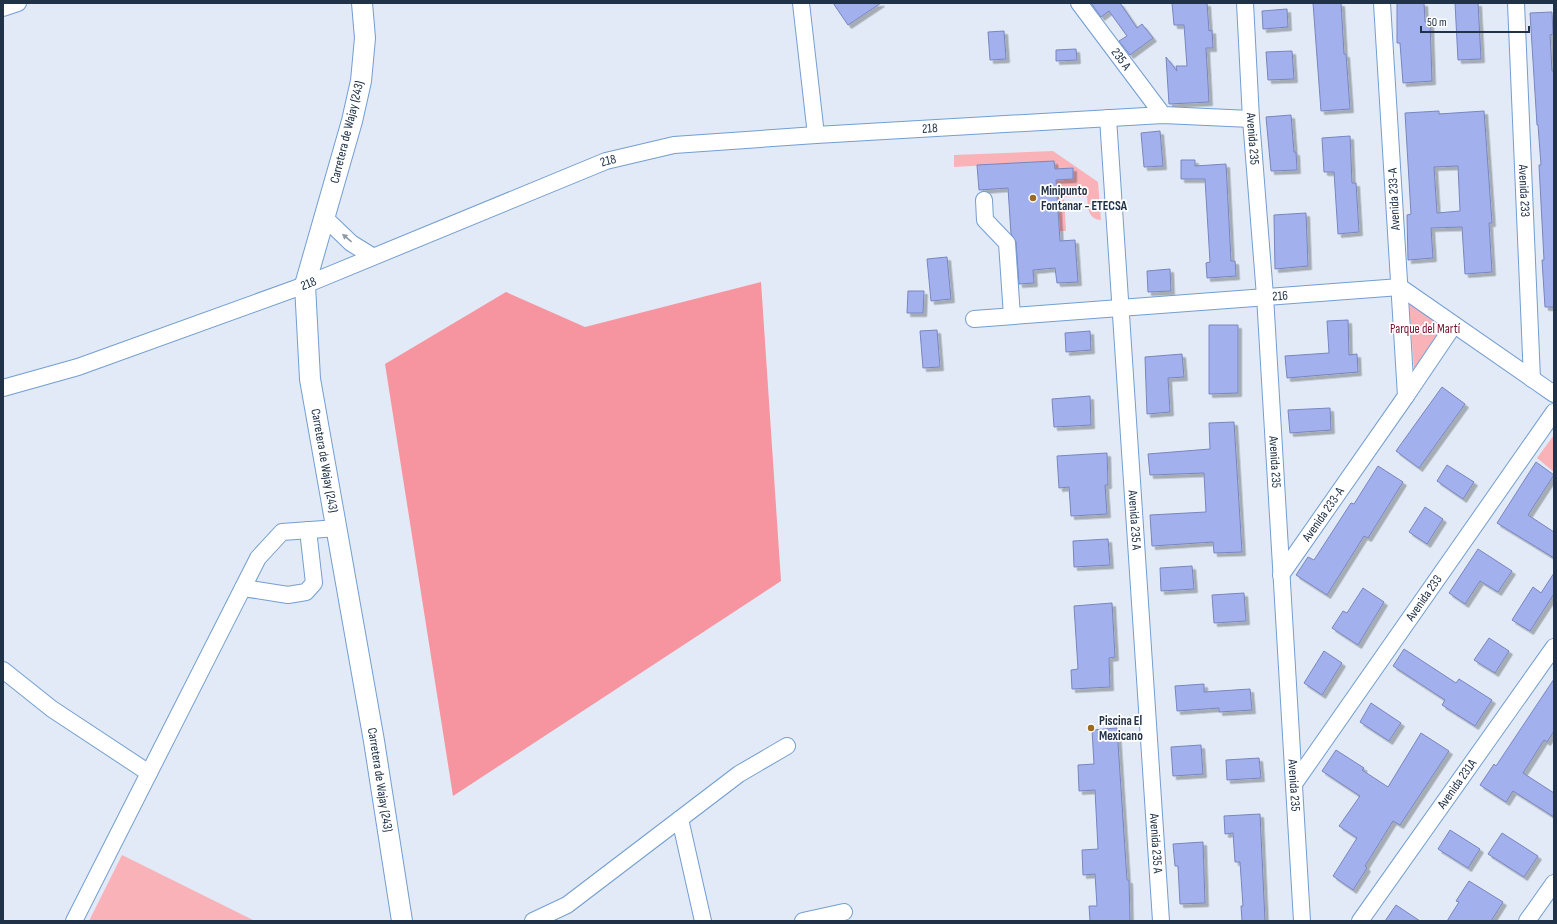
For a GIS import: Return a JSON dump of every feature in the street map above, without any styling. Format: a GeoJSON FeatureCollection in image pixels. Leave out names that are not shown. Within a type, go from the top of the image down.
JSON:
{"type":"FeatureCollection","features":[{"type":"Feature","properties":{"kind":"main road","name":"Carretera de Wajay (243)"},"geometry":{"type":"LineString","coordinates":[[362,3],[365,38],[361,81],[352,120],[305,285],[310,379],[338,528],[402,921]]}},
{"type":"Feature","properties":{"kind":"street"},"geometry":{"type":"LineString","coordinates":[[3,8],[18,3]]}},
{"type":"Feature","properties":{"kind":"street"},"geometry":{"type":"LineString","coordinates":[[801,3],[816,135]]}},
{"type":"Feature","properties":{"kind":"street","name":"235 A"},"geometry":{"type":"LineString","coordinates":[[1079,3],[1163,115]]}},
{"type":"Feature","properties":{"kind":"street","name":"Avenida 235"},"geometry":{"type":"LineString","coordinates":[[1245,3],[1251,119],[1265,296],[1302,921]]}},
{"type":"Feature","properties":{"kind":"street","name":"Avenida 233-A"},"geometry":{"type":"LineString","coordinates":[[1382,3],[1406,396]]}},
{"type":"Feature","properties":{"kind":"street","name":"Avenida 233"},"geometry":{"type":"LineString","coordinates":[[1516,3],[1532,379]]}},
{"type":"Feature","properties":{"kind":"street","name":"218"},"geometry":{"type":"LineString","coordinates":[[3,388],[78,367],[305,285],[372,256],[606,161],[674,145],[816,135],[1163,115],[1251,119]]}},
{"type":"Feature","properties":{"kind":"street","name":"Avenida 235 A"},"geometry":{"type":"LineString","coordinates":[[1108,118],[1161,921]]}},
{"type":"Feature","properties":{"kind":"street"},"geometry":{"type":"LineString","coordinates":[[984,200],[985,220],[1006,243],[1012,316]]}},
{"type":"Feature","properties":{"kind":"street"},"geometry":{"type":"LineString","coordinates":[[324,217],[351,243],[372,256]]}},
{"type":"Feature","properties":{"kind":"street"},"geometry":{"type":"LineString","coordinates":[[1400,287],[1554,394]]}},
{"type":"Feature","properties":{"kind":"street","name":"216"},"geometry":{"type":"LineString","coordinates":[[974,319],[1400,287]]}},
{"type":"Feature","properties":{"kind":"street","name":"Avenida 233-A"},"geometry":{"type":"LineString","coordinates":[[1281,575],[1454,325]]}},
{"type":"Feature","properties":{"kind":"street","name":"Avenida 233"},"geometry":{"type":"LineString","coordinates":[[1294,784],[1554,412]]}},
{"type":"Feature","properties":{"kind":"street"},"geometry":{"type":"LineString","coordinates":[[74,921],[258,558],[282,532],[338,528]]}},
{"type":"Feature","properties":{"kind":"street"},"geometry":{"type":"LineString","coordinates":[[242,588],[288,595],[306,592],[314,583],[308,530]]}},
{"type":"Feature","properties":{"kind":"street","name":"Avenida 231A"},"geometry":{"type":"LineString","coordinates":[[1360,921],[1554,647]]}},
{"type":"Feature","properties":{"kind":"street"},"geometry":{"type":"LineString","coordinates":[[3,670],[52,710],[149,773]]}},
{"type":"Feature","properties":{"kind":"street"},"geometry":{"type":"LineString","coordinates":[[533,921],[568,905],[739,774],[787,746]]}},
{"type":"Feature","properties":{"kind":"street"},"geometry":{"type":"LineString","coordinates":[[680,819],[703,921]]}},
{"type":"Feature","properties":{"kind":"street"},"geometry":{"type":"LineString","coordinates":[[1527,921],[1554,883]]}},
{"type":"Feature","properties":{"kind":"street"},"geometry":{"type":"LineString","coordinates":[[803,921],[844,912]]}},
{"type":"Feature","properties":{"kind":"green space"},"geometry":{"type":"Polygon","coordinates":[[[1053,151],[1098,182],[1101,220],[1093,218],[1091,215],[1088,209],[1087,197],[1064,197],[1066,231],[1060,231],[1054,161],[954,167],[954,155],[1053,151]]]}},
{"type":"Feature","properties":{"kind":"green space","name":"Parque del Martí"},"geometry":{"type":"Polygon","coordinates":[[[1409,302],[1444,325],[1414,369],[1409,302]]]}},
{"type":"Feature","properties":{"kind":"green space"},"geometry":{"type":"Polygon","coordinates":[[[1554,435],[1554,472],[1537,458],[1554,435]]]}},
{"type":"Feature","properties":{"kind":"green space"},"geometry":{"type":"Polygon","coordinates":[[[122,855],[255,921],[89,921],[122,855]]]}},
{"type":"Feature","properties":{"kind":"shaded area"},"geometry":{"type":"Polygon","coordinates":[[[761,282],[781,581],[453,796],[385,364],[506,292],[585,327],[761,282]]]}},
{"type":"Feature","properties":{"kind":"building"},"geometry":{"type":"Polygon","coordinates":[[[833,3],[881,3],[848,25],[833,3]]]}},
{"type":"Feature","properties":{"kind":"building"},"geometry":{"type":"Polygon","coordinates":[[[1091,3],[1120,3],[1137,28],[1142,24],[1153,38],[1130,55],[1119,41],[1127,36],[1109,11],[1101,17],[1091,3]]]}},
{"type":"Feature","properties":{"kind":"building"},"geometry":{"type":"Polygon","coordinates":[[[1172,3],[1207,3],[1209,31],[1212,30],[1213,48],[1206,48],[1209,102],[1169,104],[1166,57],[1177,71],[1176,66],[1187,66],[1184,25],[1174,25],[1172,3]]]}},
{"type":"Feature","properties":{"kind":"building"},"geometry":{"type":"Polygon","coordinates":[[[1313,3],[1341,3],[1344,54],[1346,54],[1350,109],[1321,111],[1313,3]]]}},
{"type":"Feature","properties":{"kind":"building"},"geometry":{"type":"Polygon","coordinates":[[[1397,3],[1424,3],[1425,22],[1430,22],[1432,81],[1403,83],[1400,43],[1397,43],[1397,3]]]}},
{"type":"Feature","properties":{"kind":"building"},"geometry":{"type":"Polygon","coordinates":[[[1455,3],[1478,3],[1481,59],[1458,60],[1455,3]]]}},
{"type":"Feature","properties":{"kind":"building"},"geometry":{"type":"Polygon","coordinates":[[[1287,9],[1288,27],[1263,29],[1262,11],[1287,9]]]}},
{"type":"Feature","properties":{"kind":"building"},"geometry":{"type":"Polygon","coordinates":[[[1552,12],[1553,34],[1550,35],[1552,71],[1554,71],[1554,307],[1545,307],[1539,165],[1541,165],[1530,13],[1552,12]]]}},
{"type":"Feature","properties":{"kind":"building"},"geometry":{"type":"Polygon","coordinates":[[[1004,31],[1006,59],[990,60],[988,32],[1004,31]]]}},
{"type":"Feature","properties":{"kind":"building"},"geometry":{"type":"Polygon","coordinates":[[[1076,49],[1077,60],[1056,61],[1056,50],[1076,49]]]}},
{"type":"Feature","properties":{"kind":"building"},"geometry":{"type":"Polygon","coordinates":[[[1292,51],[1294,79],[1268,80],[1266,52],[1292,51]]]}},
{"type":"Feature","properties":{"kind":"building"},"geometry":{"type":"Polygon","coordinates":[[[1439,111],[1439,114],[1484,111],[1492,223],[1489,223],[1492,272],[1465,274],[1462,227],[1431,228],[1433,258],[1408,260],[1407,215],[1411,214],[1405,113],[1439,111]],[[1458,166],[1434,167],[1437,213],[1460,211],[1458,166]]]}},
{"type":"Feature","properties":{"kind":"building"},"geometry":{"type":"Polygon","coordinates":[[[1291,115],[1297,170],[1271,171],[1266,117],[1291,115]]]}},
{"type":"Feature","properties":{"kind":"building"},"geometry":{"type":"Polygon","coordinates":[[[1160,131],[1163,166],[1144,167],[1141,133],[1160,131]]]}},
{"type":"Feature","properties":{"kind":"building"},"geometry":{"type":"Polygon","coordinates":[[[1350,136],[1352,183],[1356,183],[1359,232],[1338,234],[1334,172],[1324,172],[1322,138],[1350,136]]]}},
{"type":"Feature","properties":{"kind":"building"},"geometry":{"type":"Polygon","coordinates":[[[1181,160],[1195,160],[1195,166],[1226,164],[1231,261],[1235,261],[1236,276],[1207,278],[1206,263],[1210,262],[1205,179],[1181,179],[1181,160]]]}},
{"type":"Feature","properties":{"kind":"building","name":"Minipunto Fontanar - ETECSA"},"geometry":{"type":"Polygon","coordinates":[[[1054,161],[1055,169],[1073,168],[1073,179],[1056,180],[1060,241],[1075,240],[1078,282],[1057,283],[1055,268],[1033,270],[1034,283],[1019,284],[1016,242],[1011,234],[1008,188],[979,190],[977,165],[1054,161]]]}},
{"type":"Feature","properties":{"kind":"building"},"geometry":{"type":"Polygon","coordinates":[[[1306,213],[1308,266],[1275,269],[1274,215],[1306,213]]]}},
{"type":"Feature","properties":{"kind":"building"},"geometry":{"type":"Polygon","coordinates":[[[947,257],[951,299],[931,301],[927,259],[947,257]]]}},
{"type":"Feature","properties":{"kind":"building"},"geometry":{"type":"Polygon","coordinates":[[[1170,269],[1171,291],[1148,292],[1147,271],[1170,269]]]}},
{"type":"Feature","properties":{"kind":"building"},"geometry":{"type":"Polygon","coordinates":[[[908,291],[924,291],[923,313],[907,313],[908,291]]]}},
{"type":"Feature","properties":{"kind":"building"},"geometry":{"type":"Polygon","coordinates":[[[1348,320],[1349,355],[1357,354],[1358,372],[1287,378],[1285,356],[1329,353],[1327,321],[1348,320]]]}},
{"type":"Feature","properties":{"kind":"building"},"geometry":{"type":"Polygon","coordinates":[[[1209,325],[1238,325],[1238,393],[1209,394],[1209,325]]]}},
{"type":"Feature","properties":{"kind":"building"},"geometry":{"type":"Polygon","coordinates":[[[937,330],[940,367],[923,368],[920,331],[937,330]]]}},
{"type":"Feature","properties":{"kind":"building"},"geometry":{"type":"Polygon","coordinates":[[[1090,331],[1091,350],[1066,352],[1065,333],[1090,331]]]}},
{"type":"Feature","properties":{"kind":"building"},"geometry":{"type":"Polygon","coordinates":[[[1182,354],[1184,377],[1168,378],[1170,412],[1147,414],[1145,357],[1182,354]]]}},
{"type":"Feature","properties":{"kind":"building"},"geometry":{"type":"Polygon","coordinates":[[[1442,387],[1465,404],[1419,468],[1396,451],[1442,387]]]}},
{"type":"Feature","properties":{"kind":"building"},"geometry":{"type":"Polygon","coordinates":[[[1090,396],[1091,425],[1054,427],[1052,399],[1090,396]]]}},
{"type":"Feature","properties":{"kind":"building"},"geometry":{"type":"Polygon","coordinates":[[[1330,408],[1331,430],[1290,433],[1288,410],[1330,408]]]}},
{"type":"Feature","properties":{"kind":"building"},"geometry":{"type":"Polygon","coordinates":[[[1234,422],[1242,552],[1214,553],[1213,542],[1152,546],[1150,515],[1206,512],[1204,473],[1150,475],[1148,454],[1210,449],[1209,423],[1234,422]]]}},
{"type":"Feature","properties":{"kind":"building"},"geometry":{"type":"Polygon","coordinates":[[[1107,453],[1108,485],[1105,485],[1107,514],[1071,516],[1069,487],[1059,488],[1057,456],[1107,453]]]}},
{"type":"Feature","properties":{"kind":"building"},"geometry":{"type":"Polygon","coordinates":[[[1536,462],[1554,475],[1528,515],[1554,532],[1554,558],[1497,523],[1536,462]]]}},
{"type":"Feature","properties":{"kind":"building"},"geometry":{"type":"Polygon","coordinates":[[[1447,465],[1474,482],[1463,499],[1437,481],[1447,465]]]}},
{"type":"Feature","properties":{"kind":"building"},"geometry":{"type":"Polygon","coordinates":[[[1378,466],[1403,482],[1368,538],[1364,536],[1327,595],[1296,575],[1308,557],[1314,560],[1351,503],[1354,504],[1378,466]]]}},
{"type":"Feature","properties":{"kind":"building"},"geometry":{"type":"Polygon","coordinates":[[[1425,507],[1443,519],[1427,544],[1409,532],[1425,507]]]}},
{"type":"Feature","properties":{"kind":"building"},"geometry":{"type":"Polygon","coordinates":[[[1108,539],[1110,565],[1074,567],[1073,541],[1108,539]]]}},
{"type":"Feature","properties":{"kind":"building"},"geometry":{"type":"Polygon","coordinates":[[[1478,549],[1512,571],[1498,592],[1480,581],[1465,604],[1449,593],[1478,549]]]}},
{"type":"Feature","properties":{"kind":"building"},"geometry":{"type":"Polygon","coordinates":[[[1192,566],[1194,589],[1161,591],[1160,568],[1192,566]]]}},
{"type":"Feature","properties":{"kind":"building"},"geometry":{"type":"Polygon","coordinates":[[[1554,573],[1554,594],[1530,631],[1512,620],[1533,587],[1541,593],[1554,573]]]}},
{"type":"Feature","properties":{"kind":"building"},"geometry":{"type":"Polygon","coordinates":[[[1363,588],[1384,602],[1358,645],[1332,628],[1343,611],[1347,613],[1363,588]]]}},
{"type":"Feature","properties":{"kind":"building"},"geometry":{"type":"Polygon","coordinates":[[[1244,593],[1246,621],[1214,623],[1212,595],[1244,593]]]}},
{"type":"Feature","properties":{"kind":"building"},"geometry":{"type":"Polygon","coordinates":[[[1112,603],[1115,657],[1109,658],[1110,687],[1072,689],[1071,670],[1078,669],[1074,606],[1112,603]]]}},
{"type":"Feature","properties":{"kind":"building"},"geometry":{"type":"Polygon","coordinates":[[[1489,638],[1509,651],[1495,673],[1474,660],[1489,638]]]}},
{"type":"Feature","properties":{"kind":"building"},"geometry":{"type":"Polygon","coordinates":[[[1404,649],[1456,683],[1459,679],[1492,700],[1475,726],[1442,705],[1445,700],[1393,666],[1404,649]]]}},
{"type":"Feature","properties":{"kind":"building"},"geometry":{"type":"Polygon","coordinates":[[[1324,651],[1342,663],[1322,695],[1304,683],[1324,651]]]}},
{"type":"Feature","properties":{"kind":"building"},"geometry":{"type":"Polygon","coordinates":[[[1554,679],[1554,731],[1547,742],[1544,740],[1523,773],[1554,793],[1554,817],[1513,791],[1506,802],[1480,785],[1494,764],[1496,766],[1554,679]]]}},
{"type":"Feature","properties":{"kind":"building"},"geometry":{"type":"Polygon","coordinates":[[[1204,684],[1204,692],[1250,689],[1252,710],[1219,712],[1219,708],[1177,711],[1175,686],[1204,684]]]}},
{"type":"Feature","properties":{"kind":"building"},"geometry":{"type":"Polygon","coordinates":[[[1371,703],[1401,723],[1389,741],[1360,722],[1371,703]]]}},
{"type":"Feature","properties":{"kind":"building"},"geometry":{"type":"Polygon","coordinates":[[[1117,728],[1127,880],[1129,880],[1130,921],[1090,921],[1089,906],[1097,906],[1095,874],[1083,875],[1082,850],[1098,849],[1095,790],[1079,791],[1078,765],[1094,764],[1092,730],[1117,728]]]}},
{"type":"Feature","properties":{"kind":"building"},"geometry":{"type":"Polygon","coordinates":[[[1421,733],[1449,751],[1400,825],[1393,821],[1365,866],[1367,868],[1353,890],[1333,876],[1357,838],[1339,826],[1360,796],[1322,771],[1336,750],[1364,768],[1362,770],[1388,787],[1421,733]]]}},
{"type":"Feature","properties":{"kind":"building"},"geometry":{"type":"Polygon","coordinates":[[[1201,745],[1203,774],[1173,776],[1171,747],[1201,745]]]}},
{"type":"Feature","properties":{"kind":"building"},"geometry":{"type":"Polygon","coordinates":[[[1259,758],[1261,778],[1227,780],[1226,760],[1259,758]]]}},
{"type":"Feature","properties":{"kind":"building"},"geometry":{"type":"Polygon","coordinates":[[[1260,814],[1265,921],[1242,921],[1241,906],[1243,906],[1240,862],[1235,862],[1233,833],[1225,834],[1224,816],[1260,814]]]}},
{"type":"Feature","properties":{"kind":"building"},"geometry":{"type":"Polygon","coordinates":[[[1450,830],[1480,849],[1468,868],[1438,849],[1450,830]]]}},
{"type":"Feature","properties":{"kind":"building"},"geometry":{"type":"Polygon","coordinates":[[[1502,833],[1538,856],[1524,877],[1488,854],[1502,833]]]}},
{"type":"Feature","properties":{"kind":"building"},"geometry":{"type":"Polygon","coordinates":[[[1203,842],[1205,903],[1180,904],[1178,866],[1175,866],[1173,844],[1203,842]]]}},
{"type":"Feature","properties":{"kind":"building"},"geometry":{"type":"Polygon","coordinates":[[[1469,881],[1503,902],[1491,921],[1447,921],[1459,902],[1456,901],[1469,881]]]}},
{"type":"Feature","properties":{"kind":"building"},"geometry":{"type":"Polygon","coordinates":[[[1396,905],[1420,921],[1385,921],[1396,905]]]}},
{"type":"Feature","properties":{"kind":"place","name":"Minipunto Fontanar - ETECSA"},"geometry":{"type":"Point","coordinates":[1033,198]}},
{"type":"Feature","properties":{"kind":"place","name":"Piscina El Mexicano"},"geometry":{"type":"Point","coordinates":[1091,728]}}]}
